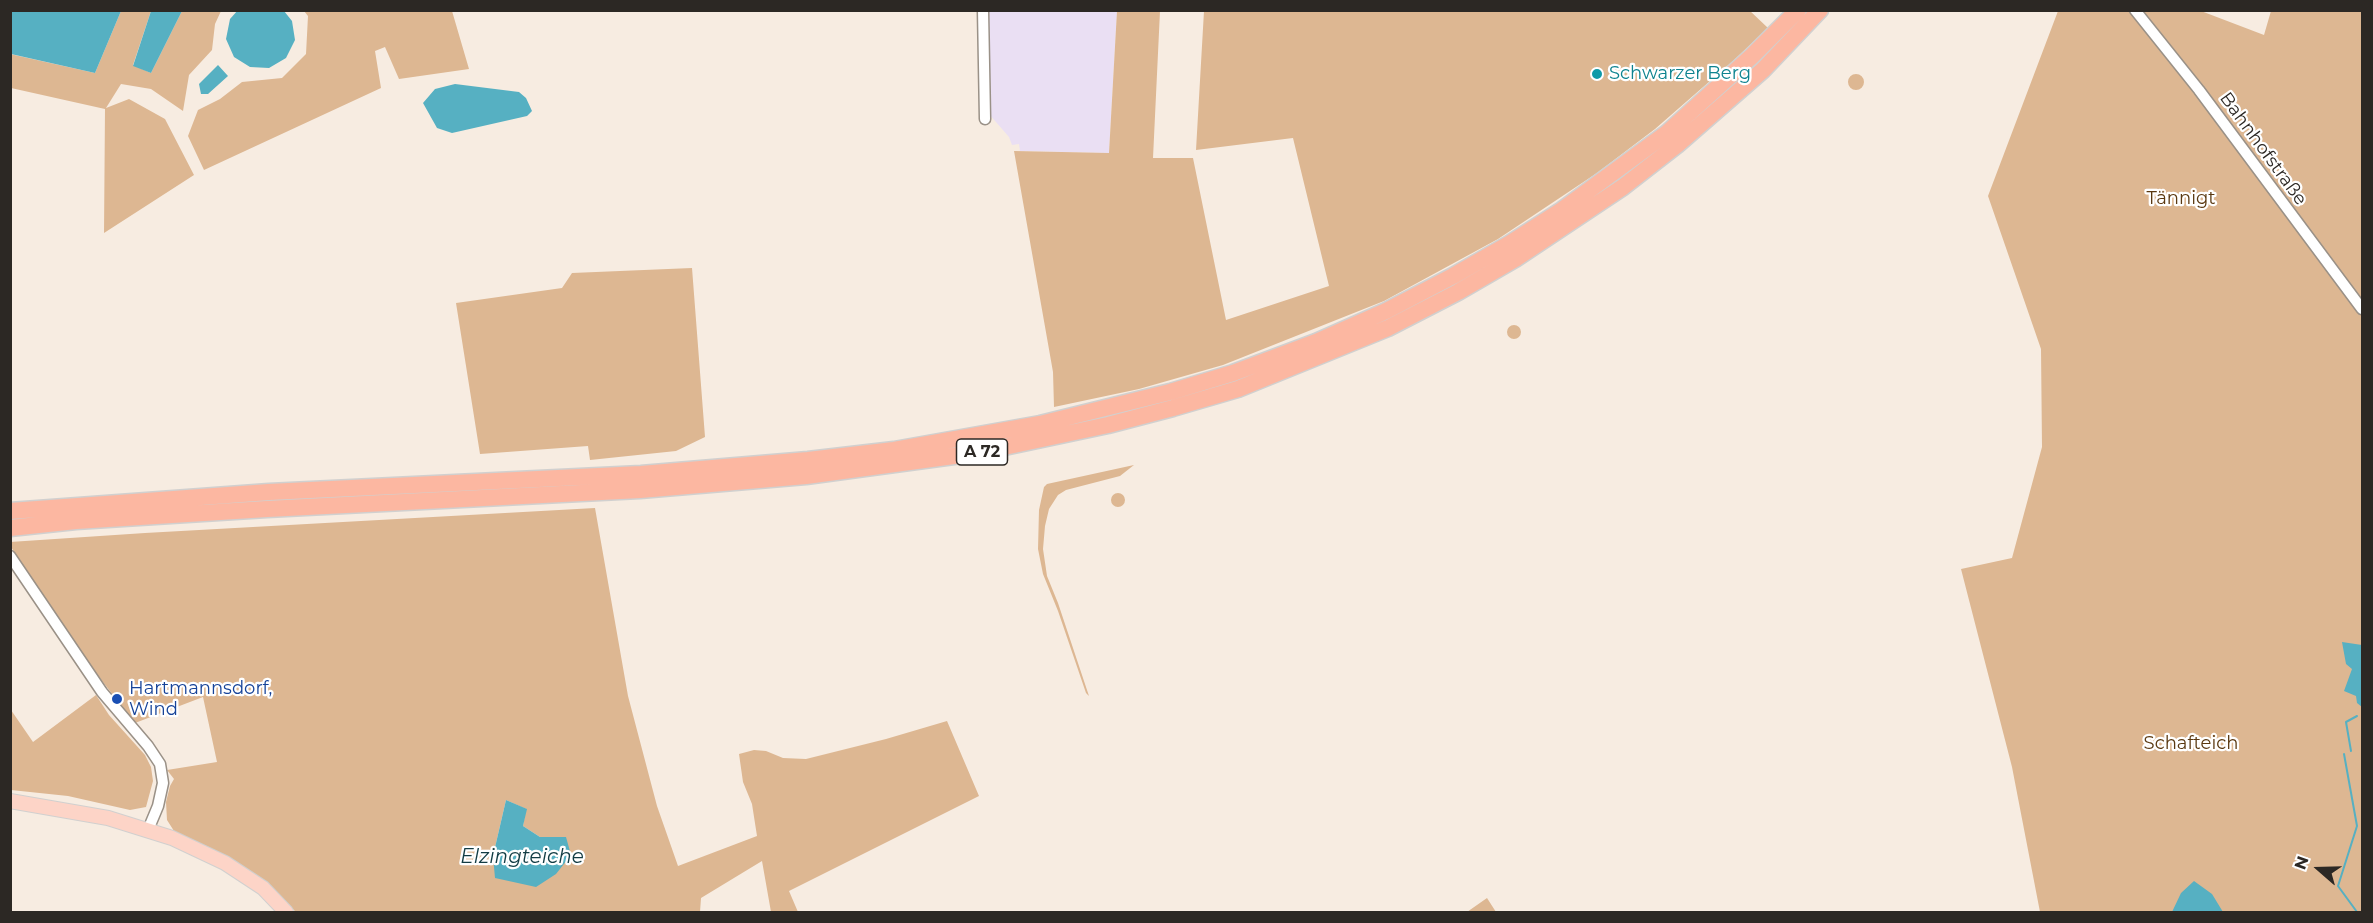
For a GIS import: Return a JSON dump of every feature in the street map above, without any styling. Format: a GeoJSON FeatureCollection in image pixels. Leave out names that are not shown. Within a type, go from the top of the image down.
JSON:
{"type":"FeatureCollection","features":[{"type":"Feature","properties":{"kind":"highway","name":"A 72"},"geometry":{"type":"LineString","coordinates":[[13,519],[269,492],[641,474],[808,460],[894,450],[1040,424],[1170,392],[1233,373],[1316,342],[1386,311],[1509,244],[1562,210],[1667,133],[1752,56],[1798,10]]}},
{"type":"Feature","properties":{"kind":"highway","name":"A 72"},"geometry":{"type":"LineString","coordinates":[[13,519],[640,490],[806,476],[976,453],[1097,428],[1173,408],[1238,388],[1388,328],[1515,259],[1605,199],[1677,145],[1762,70],[1820,10]]}},
{"type":"Feature","properties":{"kind":"main road"},"geometry":{"type":"LineString","coordinates":[[10,801],[91,814],[148,830],[201,850],[263,888],[286,912]]}},
{"type":"Feature","properties":{"kind":"street"},"geometry":{"type":"LineString","coordinates":[[983,10],[985,120]]}},
{"type":"Feature","properties":{"kind":"street","name":"Bahnhofstraße"},"geometry":{"type":"LineString","coordinates":[[2134,10],[2199,90],[2362,309]]}},
{"type":"Feature","properties":{"kind":"street"},"geometry":{"type":"LineString","coordinates":[[10,556],[102,692],[148,746],[160,764],[163,783],[158,806],[148,830]]}},
{"type":"Feature","properties":{"kind":"shaded area"},"geometry":{"type":"Polygon","coordinates":[[[988,11],[1117,11],[1109,153],[1020,151],[1019,144],[1012,145],[1009,137],[989,114],[988,11]]]}},
{"type":"Feature","properties":{"kind":"green space"},"geometry":{"type":"Polygon","coordinates":[[[1749,10],[1768,28],[1733,61],[1655,129],[1597,173],[1498,239],[1384,301],[1223,365],[1139,389],[1054,407],[1053,372],[1014,151],[1109,153],[1117,11],[1160,11],[1153,158],[1193,158],[1226,320],[1329,286],[1293,138],[1196,150],[1204,11],[1749,10]]]}},
{"type":"Feature","properties":{"kind":"green space"},"geometry":{"type":"Polygon","coordinates":[[[121,11],[151,11],[133,65],[151,73],[182,11],[221,11],[215,24],[212,50],[189,75],[183,111],[151,89],[121,84],[106,108],[129,99],[165,119],[194,175],[104,233],[105,109],[11,88],[10,54],[95,73],[121,11]]]}},
{"type":"Feature","properties":{"kind":"green space"},"geometry":{"type":"Polygon","coordinates":[[[304,11],[452,11],[469,69],[399,79],[385,47],[375,51],[381,88],[204,170],[188,136],[198,110],[220,99],[242,82],[282,78],[306,54],[308,16],[304,11]]]}},
{"type":"Feature","properties":{"kind":"green space","name":"Tännigt"},"geometry":{"type":"Polygon","coordinates":[[[2058,11],[2201,11],[2264,35],[2271,11],[2362,11],[2362,912],[2040,912],[2012,767],[1961,569],[2012,558],[2042,447],[2041,349],[1988,196],[2058,11]]]}},
{"type":"Feature","properties":{"kind":"green space"},"geometry":{"type":"Polygon","coordinates":[[[1856,74],[1864,82],[1856,90],[1848,82],[1856,74]]]}},
{"type":"Feature","properties":{"kind":"green space"},"geometry":{"type":"Polygon","coordinates":[[[692,268],[705,437],[676,451],[590,460],[588,446],[480,454],[456,303],[562,288],[572,273],[692,268]]]}},
{"type":"Feature","properties":{"kind":"green space"},"geometry":{"type":"Polygon","coordinates":[[[1511,325],[1517,325],[1521,332],[1517,339],[1511,339],[1507,335],[1507,329],[1511,325]]]}},
{"type":"Feature","properties":{"kind":"green space"},"geometry":{"type":"Polygon","coordinates":[[[1134,465],[1120,476],[1066,490],[1058,495],[1049,509],[1045,526],[1043,549],[1047,576],[1089,696],[1043,574],[1038,549],[1039,510],[1044,487],[1047,484],[1134,465]]]}},
{"type":"Feature","properties":{"kind":"green space"},"geometry":{"type":"Polygon","coordinates":[[[1115,493],[1121,493],[1125,500],[1121,507],[1115,507],[1111,503],[1111,497],[1115,493]]]}},
{"type":"Feature","properties":{"kind":"green space"},"geometry":{"type":"Polygon","coordinates":[[[595,508],[628,696],[657,806],[678,866],[757,836],[752,804],[743,782],[739,754],[754,750],[766,751],[783,758],[806,759],[947,721],[979,796],[789,891],[798,912],[771,912],[762,861],[701,898],[700,912],[296,912],[232,859],[174,831],[167,820],[166,802],[174,779],[167,770],[217,762],[203,697],[135,723],[88,663],[11,547],[10,542],[595,508]],[[506,800],[493,856],[566,837],[540,837],[523,826],[526,809],[506,800]]]}},
{"type":"Feature","properties":{"kind":"green space"},"geometry":{"type":"Polygon","coordinates":[[[96,695],[109,715],[145,755],[151,767],[153,781],[146,807],[130,810],[68,796],[11,790],[11,710],[33,742],[96,695]]]}},
{"type":"Feature","properties":{"kind":"green space"},"geometry":{"type":"Polygon","coordinates":[[[1487,898],[1496,912],[1467,912],[1487,898]]]}},
{"type":"Feature","properties":{"kind":"water"},"geometry":{"type":"Polygon","coordinates":[[[11,10],[121,11],[95,73],[11,54],[11,10]]]}},
{"type":"Feature","properties":{"kind":"water"},"geometry":{"type":"Polygon","coordinates":[[[238,10],[284,11],[292,21],[295,40],[286,58],[269,68],[250,67],[234,57],[226,39],[230,19],[238,10]]]}},
{"type":"Feature","properties":{"kind":"water"},"geometry":{"type":"Polygon","coordinates":[[[151,11],[182,11],[151,73],[133,66],[151,11]]]}},
{"type":"Feature","properties":{"kind":"water"},"geometry":{"type":"Polygon","coordinates":[[[218,65],[228,76],[208,94],[201,94],[199,84],[218,65]]]}},
{"type":"Feature","properties":{"kind":"water"},"geometry":{"type":"Polygon","coordinates":[[[455,84],[519,92],[526,98],[532,111],[527,116],[452,133],[437,128],[423,103],[435,89],[455,84]]]}},
{"type":"Feature","properties":{"kind":"water"},"geometry":{"type":"Polygon","coordinates":[[[2342,642],[2362,645],[2362,707],[2357,703],[2356,696],[2344,691],[2352,669],[2346,664],[2342,642]]]}},
{"type":"Feature","properties":{"kind":"water","name":"Elzingteiche"},"geometry":{"type":"Polygon","coordinates":[[[506,800],[527,809],[523,826],[540,837],[566,837],[571,855],[556,874],[536,887],[495,878],[493,856],[506,800]]]}},
{"type":"Feature","properties":{"kind":"water"},"geometry":{"type":"Polygon","coordinates":[[[2194,881],[2212,894],[2223,912],[2172,912],[2181,893],[2194,881]]]}},
{"type":"Feature","properties":{"kind":"waterway"},"geometry":{"type":"LineString","coordinates":[[2351,751],[2346,722],[2357,716]]}},
{"type":"Feature","properties":{"kind":"waterway"},"geometry":{"type":"LineString","coordinates":[[2344,754],[2357,826],[2338,886],[2357,912]]}},
{"type":"Feature","properties":{"kind":"place","name":"Schwarzer Berg"},"geometry":{"type":"Point","coordinates":[1597,74]}},
{"type":"Feature","properties":{"kind":"place","name":"Hartmannsdorf, Wind"},"geometry":{"type":"Point","coordinates":[117,699]}},
{"type":"Feature","properties":{"kind":"park label","name":"Schafteich"},"geometry":{"type":"Point","coordinates":[2191,744]}}]}
